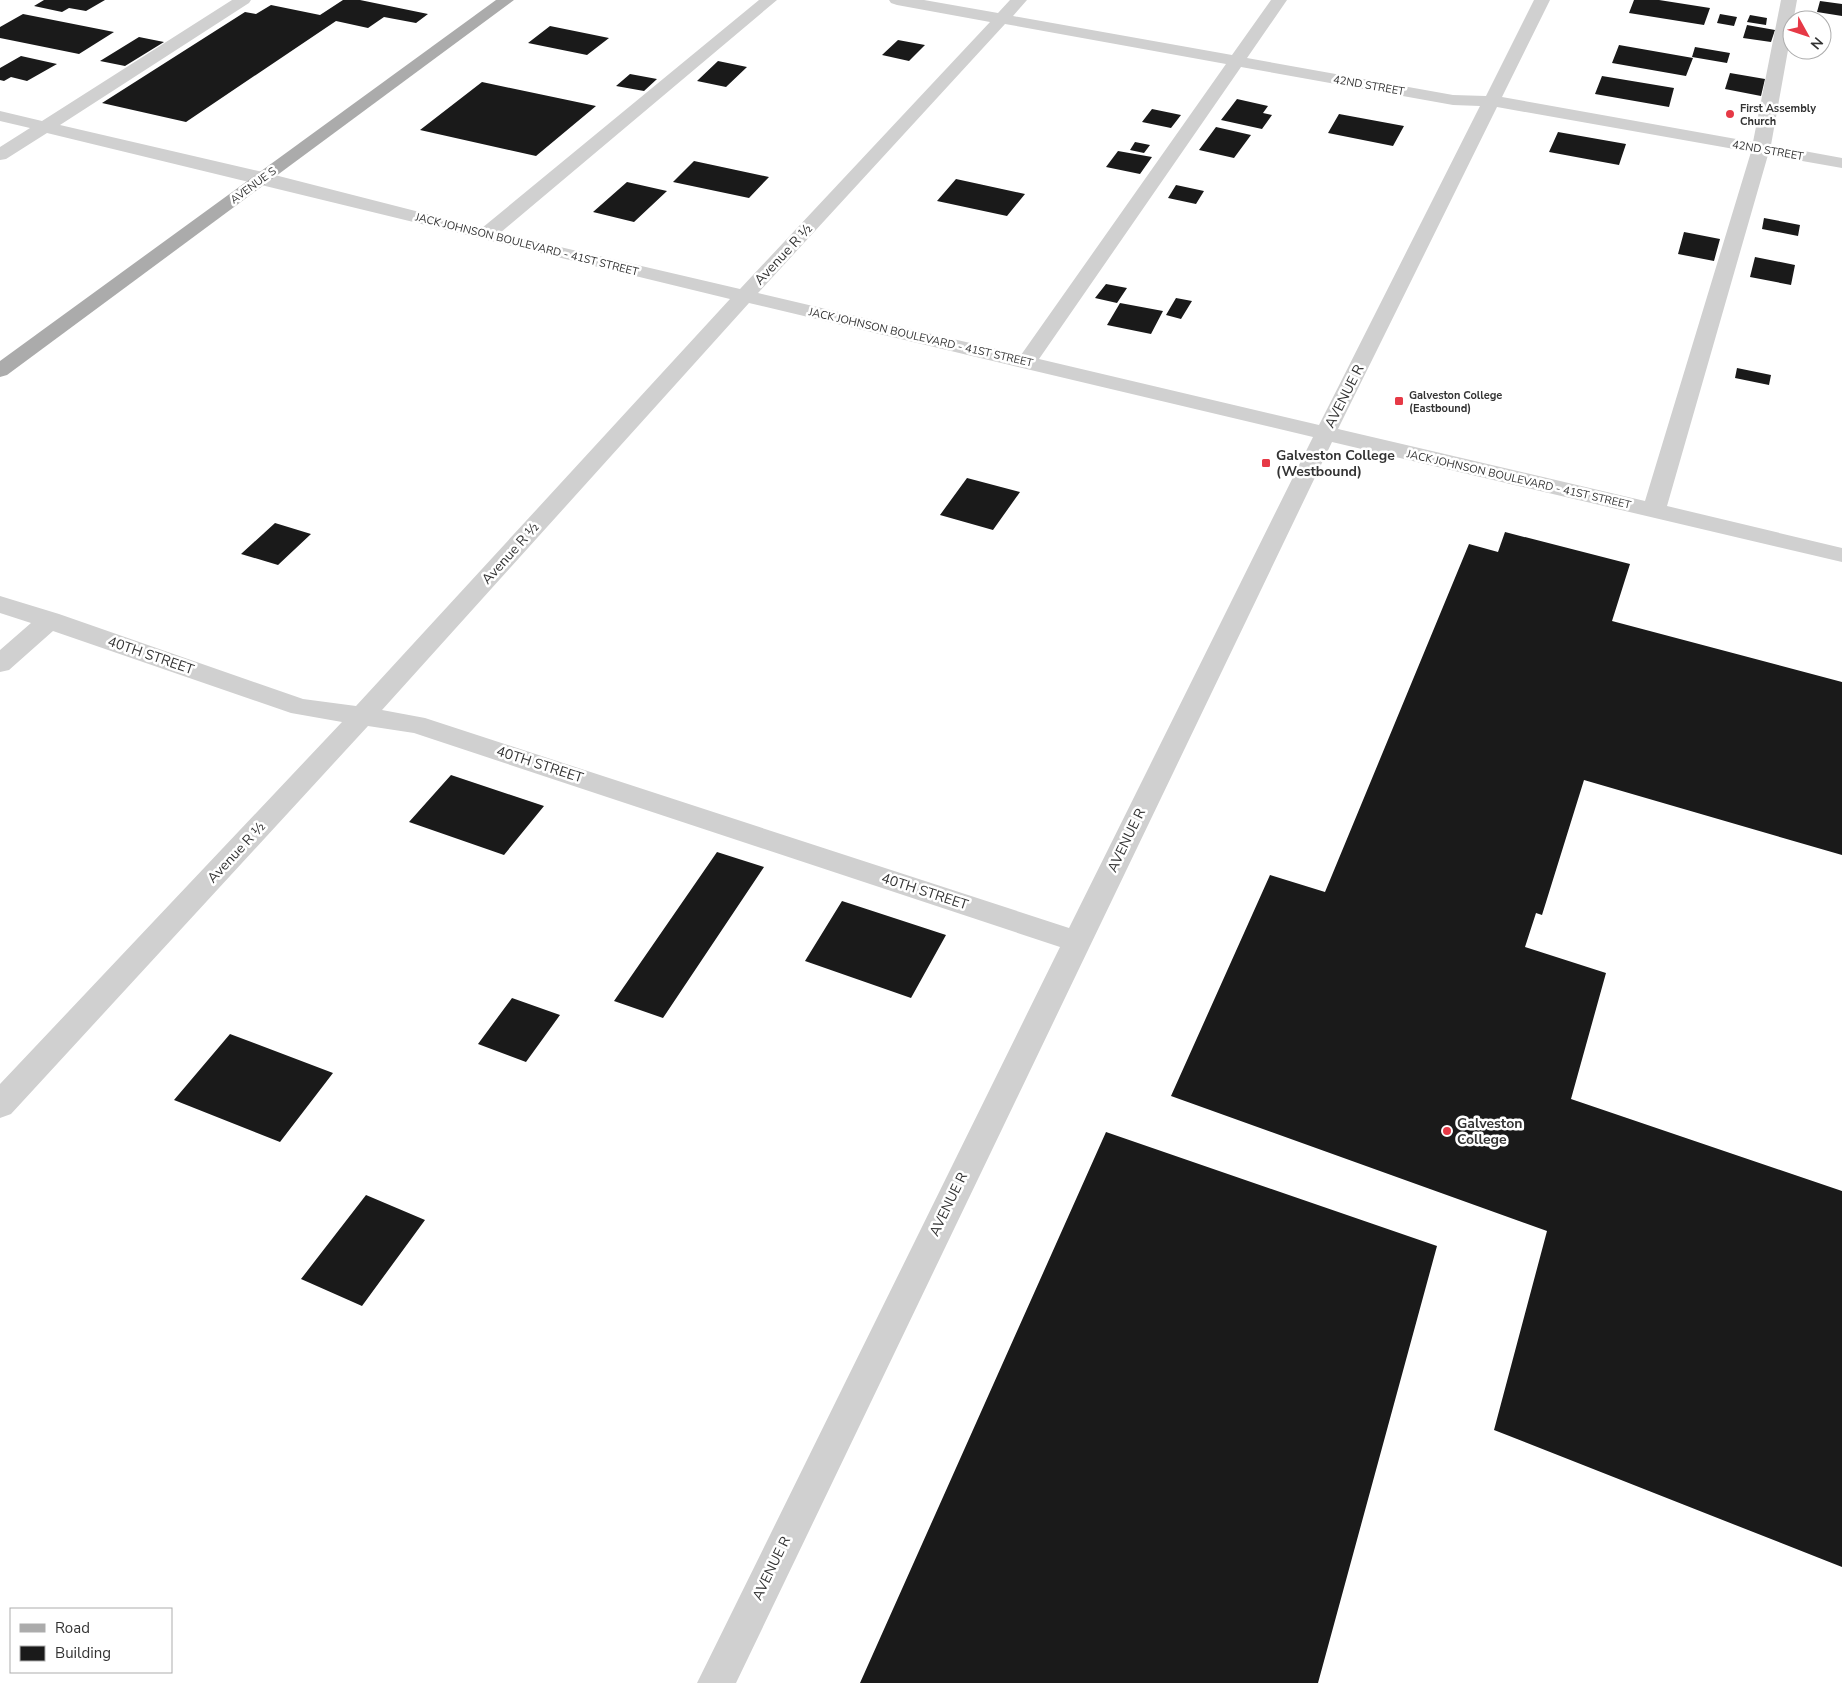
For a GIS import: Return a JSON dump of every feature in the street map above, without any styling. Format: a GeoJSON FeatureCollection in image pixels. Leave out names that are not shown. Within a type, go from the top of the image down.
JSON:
{"type":"FeatureCollection","features":[{"type":"Feature","properties":{"kind":"main road","name":"AVENUE S"},"geometry":{"type":"LineString","coordinates":[[0,371],[506,0]]}},
{"type":"Feature","properties":{"kind":"street"},"geometry":{"type":"LineString","coordinates":[[0,155],[243,0]]}},
{"type":"Feature","properties":{"kind":"street"},"geometry":{"type":"LineString","coordinates":[[486,235],[769,0]]}},
{"type":"Feature","properties":{"kind":"street","name":"42ND STREET"},"geometry":{"type":"LineString","coordinates":[[897,0],[1453,100],[1493,101],[1842,163]]}},
{"type":"Feature","properties":{"kind":"street","name":"Avenue R ½"},"geometry":{"type":"LineString","coordinates":[[0,1105],[362,715],[744,296],[1019,0]]}},
{"type":"Feature","properties":{"kind":"street"},"geometry":{"type":"LineString","coordinates":[[1027,362],[1279,0]]}},
{"type":"Feature","properties":{"kind":"street","name":"AVENUE R"},"geometry":{"type":"LineString","coordinates":[[716,1683],[1076,941],[1326,432],[1542,0]]}},
{"type":"Feature","properties":{"kind":"street"},"geometry":{"type":"LineString","coordinates":[[1654,511],[1762,149],[1790,0]]}},
{"type":"Feature","properties":{"kind":"street","name":"JACK JOHNSON BOULEVARD - 41ST STREET"},"geometry":{"type":"LineString","coordinates":[[0,116],[263,178],[486,235],[1842,555]]}},
{"type":"Feature","properties":{"kind":"street","name":"40TH STREET"},"geometry":{"type":"LineString","coordinates":[[0,604],[300,708],[362,715],[416,724],[1076,941]]}},
{"type":"Feature","properties":{"kind":"street"},"geometry":{"type":"LineString","coordinates":[[0,664],[50,620]]}},
{"type":"Feature","properties":{"kind":"building"},"geometry":{"type":"Polygon","coordinates":[[[44,0],[105,0],[86,11],[69,8],[62,12],[34,6],[44,0]]]}},
{"type":"Feature","properties":{"kind":"building"},"geometry":{"type":"Polygon","coordinates":[[[343,0],[360,0],[428,14],[416,23],[384,17],[368,28],[336,21],[186,122],[102,103],[245,12],[256,14],[271,5],[320,15],[343,0]]]}},
{"type":"Feature","properties":{"kind":"building"},"geometry":{"type":"Polygon","coordinates":[[[1634,0],[1659,0],[1710,8],[1704,25],[1629,13],[1634,0]]]}},
{"type":"Feature","properties":{"kind":"building"},"geometry":{"type":"Polygon","coordinates":[[[1820,1],[1842,4],[1842,16],[1832,14],[1832,10],[1818,10],[1820,1]]]}},
{"type":"Feature","properties":{"kind":"building"},"geometry":{"type":"Polygon","coordinates":[[[23,14],[114,32],[79,54],[0,38],[0,27],[23,14]]]}},
{"type":"Feature","properties":{"kind":"building"},"geometry":{"type":"Polygon","coordinates":[[[1720,14],[1737,17],[1734,26],[1717,23],[1720,14]]]}},
{"type":"Feature","properties":{"kind":"building"},"geometry":{"type":"Polygon","coordinates":[[[1750,15],[1767,18],[1766,25],[1747,22],[1750,15]]]}},
{"type":"Feature","properties":{"kind":"building"},"geometry":{"type":"Polygon","coordinates":[[[1747,25],[1775,30],[1771,42],[1743,38],[1747,25]]]}},
{"type":"Feature","properties":{"kind":"building"},"geometry":{"type":"Polygon","coordinates":[[[550,26],[609,38],[587,55],[528,43],[550,26]]]}},
{"type":"Feature","properties":{"kind":"building"},"geometry":{"type":"Polygon","coordinates":[[[139,37],[164,42],[125,66],[100,61],[139,37]]]}},
{"type":"Feature","properties":{"kind":"building"},"geometry":{"type":"Polygon","coordinates":[[[898,40],[925,45],[909,61],[882,55],[898,40]]]}},
{"type":"Feature","properties":{"kind":"building"},"geometry":{"type":"Polygon","coordinates":[[[1619,45],[1693,58],[1686,76],[1612,63],[1619,45]]]}},
{"type":"Feature","properties":{"kind":"building"},"geometry":{"type":"Polygon","coordinates":[[[1695,47],[1730,53],[1727,63],[1692,57],[1695,47]]]}},
{"type":"Feature","properties":{"kind":"building"},"geometry":{"type":"Polygon","coordinates":[[[21,56],[57,64],[27,81],[11,77],[4,81],[0,80],[0,68],[21,56]]]}},
{"type":"Feature","properties":{"kind":"building"},"geometry":{"type":"Polygon","coordinates":[[[718,61],[747,67],[726,87],[697,81],[718,61]]]}},
{"type":"Feature","properties":{"kind":"building"},"geometry":{"type":"Polygon","coordinates":[[[1730,73],[1765,79],[1761,96],[1725,89],[1730,73]]]}},
{"type":"Feature","properties":{"kind":"building"},"geometry":{"type":"Polygon","coordinates":[[[630,74],[657,79],[644,91],[616,86],[630,74]]]}},
{"type":"Feature","properties":{"kind":"building"},"geometry":{"type":"Polygon","coordinates":[[[1602,76],[1674,88],[1669,107],[1595,94],[1602,76]]]}},
{"type":"Feature","properties":{"kind":"building"},"geometry":{"type":"Polygon","coordinates":[[[482,82],[596,106],[536,156],[420,130],[482,82]]]}},
{"type":"Feature","properties":{"kind":"building"},"geometry":{"type":"Polygon","coordinates":[[[1237,99],[1268,106],[1263,113],[1272,115],[1262,129],[1221,120],[1237,99]]]}},
{"type":"Feature","properties":{"kind":"building"},"geometry":{"type":"Polygon","coordinates":[[[1152,109],[1181,115],[1171,128],[1142,122],[1152,109]]]}},
{"type":"Feature","properties":{"kind":"building"},"geometry":{"type":"Polygon","coordinates":[[[1339,114],[1404,126],[1393,146],[1328,133],[1339,114]]]}},
{"type":"Feature","properties":{"kind":"building"},"geometry":{"type":"Polygon","coordinates":[[[1216,127],[1251,135],[1234,158],[1199,150],[1216,127]]]}},
{"type":"Feature","properties":{"kind":"building"},"geometry":{"type":"Polygon","coordinates":[[[1558,132],[1626,144],[1619,165],[1549,152],[1558,132]]]}},
{"type":"Feature","properties":{"kind":"building"},"geometry":{"type":"Polygon","coordinates":[[[1135,142],[1150,145],[1144,153],[1130,150],[1135,142]]]}},
{"type":"Feature","properties":{"kind":"building"},"geometry":{"type":"Polygon","coordinates":[[[1118,151],[1152,157],[1140,174],[1106,167],[1118,151]]]}},
{"type":"Feature","properties":{"kind":"building"},"geometry":{"type":"Polygon","coordinates":[[[694,161],[769,177],[749,198],[673,182],[694,161]]]}},
{"type":"Feature","properties":{"kind":"building"},"geometry":{"type":"Polygon","coordinates":[[[956,179],[1025,194],[1007,216],[937,201],[956,179]]]}},
{"type":"Feature","properties":{"kind":"building"},"geometry":{"type":"Polygon","coordinates":[[[627,182],[667,191],[634,222],[593,212],[627,182]]]}},
{"type":"Feature","properties":{"kind":"building"},"geometry":{"type":"Polygon","coordinates":[[[1176,185],[1204,191],[1196,204],[1168,198],[1176,185]]]}},
{"type":"Feature","properties":{"kind":"building"},"geometry":{"type":"Polygon","coordinates":[[[1764,218],[1800,225],[1798,236],[1762,229],[1764,218]]]}},
{"type":"Feature","properties":{"kind":"building"},"geometry":{"type":"Polygon","coordinates":[[[1684,232],[1720,239],[1714,261],[1678,254],[1684,232]]]}},
{"type":"Feature","properties":{"kind":"building"},"geometry":{"type":"Polygon","coordinates":[[[1755,257],[1795,265],[1791,285],[1750,277],[1755,257]]]}},
{"type":"Feature","properties":{"kind":"building"},"geometry":{"type":"Polygon","coordinates":[[[1106,284],[1127,288],[1117,303],[1095,298],[1106,284]]]}},
{"type":"Feature","properties":{"kind":"building"},"geometry":{"type":"Polygon","coordinates":[[[1176,298],[1192,301],[1181,319],[1166,315],[1176,298]]]}},
{"type":"Feature","properties":{"kind":"building"},"geometry":{"type":"Polygon","coordinates":[[[1120,303],[1163,311],[1151,334],[1107,325],[1120,303]]]}},
{"type":"Feature","properties":{"kind":"building"},"geometry":{"type":"Polygon","coordinates":[[[1737,368],[1771,375],[1769,385],[1735,378],[1737,368]]]}},
{"type":"Feature","properties":{"kind":"building"},"geometry":{"type":"Polygon","coordinates":[[[967,478],[1020,492],[993,530],[940,515],[967,478]]]}},
{"type":"Feature","properties":{"kind":"building"},"geometry":{"type":"Polygon","coordinates":[[[275,523],[311,534],[278,565],[241,554],[275,523]]]}},
{"type":"Feature","properties":{"kind":"building"},"geometry":{"type":"Polygon","coordinates":[[[1505,532],[1630,564],[1612,621],[1842,682],[1842,855],[1584,780],[1542,915],[1536,913],[1525,947],[1606,973],[1571,1099],[1842,1191],[1842,1567],[1494,1430],[1547,1231],[1171,1096],[1270,875],[1325,892],[1469,544],[1498,552],[1505,532]]]}},
{"type":"Feature","properties":{"kind":"building"},"geometry":{"type":"Polygon","coordinates":[[[451,775],[544,806],[504,855],[409,822],[451,775]]]}},
{"type":"Feature","properties":{"kind":"building"},"geometry":{"type":"Polygon","coordinates":[[[717,852],[764,867],[663,1018],[614,1001],[717,852]]]}},
{"type":"Feature","properties":{"kind":"building"},"geometry":{"type":"Polygon","coordinates":[[[842,901],[946,935],[911,998],[805,961],[842,901]]]}},
{"type":"Feature","properties":{"kind":"building"},"geometry":{"type":"Polygon","coordinates":[[[512,998],[560,1015],[526,1062],[478,1044],[512,998]]]}},
{"type":"Feature","properties":{"kind":"building"},"geometry":{"type":"Polygon","coordinates":[[[230,1034],[333,1073],[280,1142],[174,1100],[230,1034]]]}},
{"type":"Feature","properties":{"kind":"building"},"geometry":{"type":"Polygon","coordinates":[[[1106,1132],[1437,1246],[1318,1683],[860,1683],[1106,1132]]]}},
{"type":"Feature","properties":{"kind":"building"},"geometry":{"type":"Polygon","coordinates":[[[366,1195],[425,1220],[362,1306],[301,1279],[366,1195]]]}},
{"type":"Feature","properties":{"kind":"place","name":"First Assembly Church"},"geometry":{"type":"Point","coordinates":[1730,114]}},
{"type":"Feature","properties":{"kind":"place","name":"Galveston College (Eastbound)"},"geometry":{"type":"Point","coordinates":[1399,401]}},
{"type":"Feature","properties":{"kind":"place","name":"Galveston College (Westbound)"},"geometry":{"type":"Point","coordinates":[1266,463]}},
{"type":"Feature","properties":{"kind":"place","name":"Galveston College"},"geometry":{"type":"Point","coordinates":[1447,1131]}}]}
